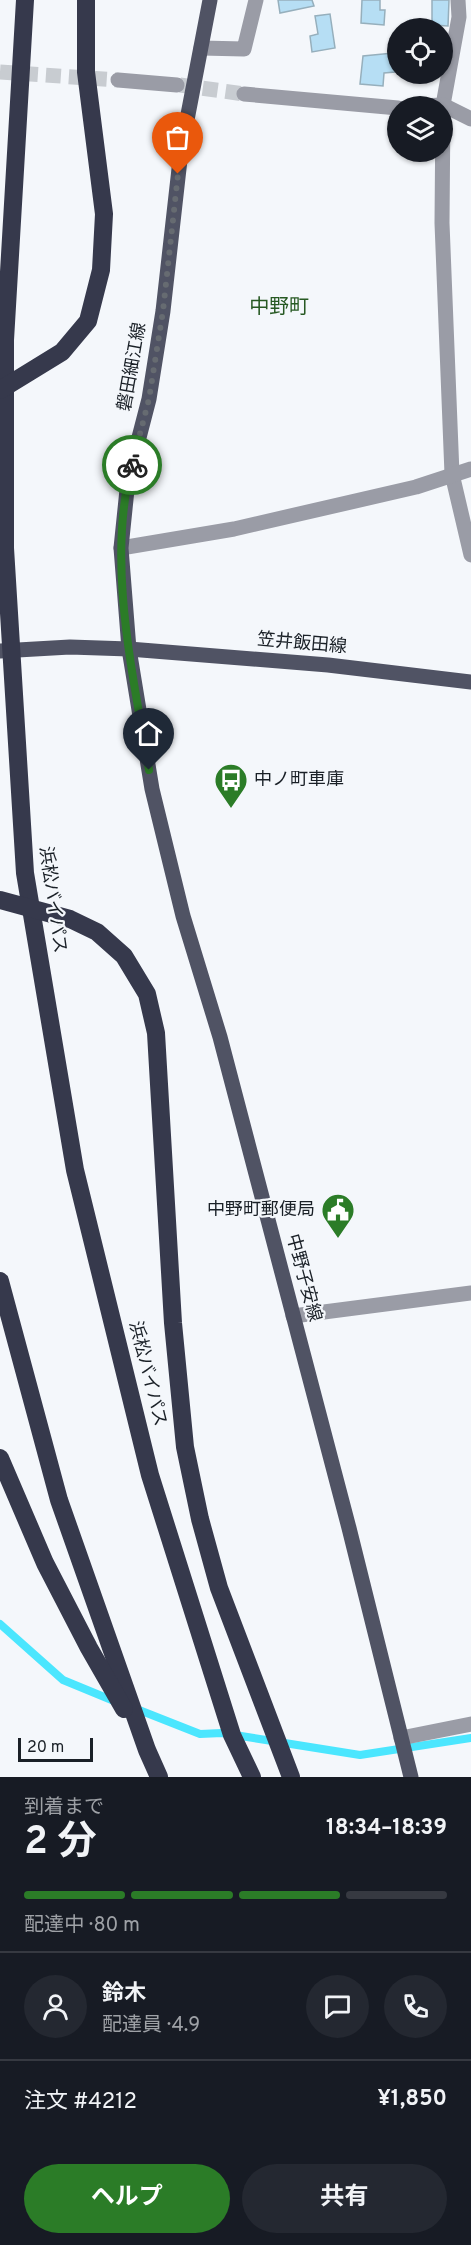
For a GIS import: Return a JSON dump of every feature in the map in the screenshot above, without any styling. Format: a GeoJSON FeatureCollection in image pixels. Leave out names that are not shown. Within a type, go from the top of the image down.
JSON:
{"type":"FeatureCollection","features":[{"type":"Feature","properties":{"kind":"highway","name":"浜松バイパス"},"geometry":{"type":"LineString","coordinates":[[25,0],[5,340],[5,548],[25,873],[75,1170],[150,1474],[232,1735],[252,1777]]}},
{"type":"Feature","properties":{"kind":"highway"},"geometry":{"type":"LineString","coordinates":[[0,390],[62,352],[88,321],[101,270],[104,214],[86,72],[86,0]]}},
{"type":"Feature","properties":{"kind":"highway"},"geometry":{"type":"LineString","coordinates":[[0,900],[70,919],[97,932],[124,956],[147,994],[156,1033],[172,1323],[185,1447],[200,1519],[219,1588],[291,1777]]}},
{"type":"Feature","properties":{"kind":"highway"},"geometry":{"type":"LineString","coordinates":[[0,1281],[59,1500],[147,1750],[159,1777]]}},
{"type":"Feature","properties":{"kind":"highway"},"geometry":{"type":"LineString","coordinates":[[0,1458],[45,1563],[89,1648],[147,1750]]}},
{"type":"Feature","properties":{"kind":"main road","name":"磐田細江線"},"geometry":{"type":"LineString","coordinates":[[129,649],[121,548],[128,480],[149,399],[163,311],[180,151],[210,0]]}},
{"type":"Feature","properties":{"kind":"main road"},"geometry":{"type":"LineString","coordinates":[[0,651],[70,647],[129,649]]}},
{"type":"Feature","properties":{"kind":"main road","name":"笠井飯田線"},"geometry":{"type":"LineString","coordinates":[[129,649],[328,665],[471,682]]}},
{"type":"Feature","properties":{"kind":"main road","name":"中野子安線"},"geometry":{"type":"LineString","coordinates":[[129,649],[152,789],[177,893],[220,1037],[411,1777]]}},
{"type":"Feature","properties":{"kind":"street"},"geometry":{"type":"LineString","coordinates":[[201,48],[244,50],[256,0]]}},
{"type":"Feature","properties":{"kind":"street"},"geometry":{"type":"LineString","coordinates":[[445,96],[459,17],[458,0]]}},
{"type":"Feature","properties":{"kind":"street"},"geometry":{"type":"LineString","coordinates":[[118,80],[177,85]]}},
{"type":"Feature","properties":{"kind":"street"},"geometry":{"type":"LineString","coordinates":[[244,94],[387,107]]}},
{"type":"Feature","properties":{"kind":"street"},"geometry":{"type":"LineString","coordinates":[[453,110],[471,119]]}},
{"type":"Feature","properties":{"kind":"street"},"geometry":{"type":"LineString","coordinates":[[443,162],[442,224],[452,474],[471,555]]}},
{"type":"Feature","properties":{"kind":"street"},"geometry":{"type":"LineString","coordinates":[[121,548],[234,529],[416,487],[471,469]]}},
{"type":"Feature","properties":{"kind":"street"},"geometry":{"type":"LineString","coordinates":[[293,1316],[471,1293]]}},
{"type":"Feature","properties":{"kind":"street"},"geometry":{"type":"LineString","coordinates":[[401,1738],[471,1724]]}},
{"type":"Feature","properties":{"kind":"building"},"geometry":{"type":"Polygon","coordinates":[[[278,0],[312,0],[314,6],[280,13],[278,0]]]}},
{"type":"Feature","properties":{"kind":"building"},"geometry":{"type":"Polygon","coordinates":[[[362,0],[380,0],[380,10],[385,10],[384,25],[361,23],[362,0]]]}},
{"type":"Feature","properties":{"kind":"building"},"geometry":{"type":"Polygon","coordinates":[[[432,0],[449,0],[448,18],[432,18],[432,0]]]}},
{"type":"Feature","properties":{"kind":"building"},"geometry":{"type":"Polygon","coordinates":[[[330,14],[335,48],[312,52],[310,36],[318,34],[315,16],[330,14]]]}},
{"type":"Feature","properties":{"kind":"building"},"geometry":{"type":"Polygon","coordinates":[[[387,54],[387,73],[384,73],[383,86],[360,84],[363,56],[387,54]]]}},
{"type":"Feature","properties":{"kind":"waterway"},"geometry":{"type":"LineString","coordinates":[[0,1624],[63,1680],[114,1701]]}},
{"type":"Feature","properties":{"kind":"waterway"},"geometry":{"type":"LineString","coordinates":[[134,1708],[200,1734],[222,1733],[360,1755],[471,1738]]}},
{"type":"Feature","properties":{"kind":"tunnel"},"geometry":{"type":"LineString","coordinates":[[0,72],[118,80]]}},
{"type":"Feature","properties":{"kind":"tunnel"},"geometry":{"type":"LineString","coordinates":[[180,85],[244,94]]}},
{"type":"Feature","properties":{"kind":"way so far"},"geometry":{"type":"LineString","coordinates":[[132,465],[149,399],[163,311],[178,174]]}},
{"type":"Feature","properties":{"kind":"place","name":"中ノ町車庫"},"geometry":{"type":"Point","coordinates":[231,809]}},
{"type":"Feature","properties":{"kind":"place","name":"中野町郵便局"},"geometry":{"type":"Point","coordinates":[338,1239]}},
{"type":"Feature","properties":{"kind":"district","name":"中野町"},"geometry":{"type":"Point","coordinates":[279,308]}},
{"type":"Feature","properties":{"kind":"route"},"geometry":{"type":"LineString","coordinates":[[132,465],[128,480],[121,548],[129,649],[149,770]]}}]}
